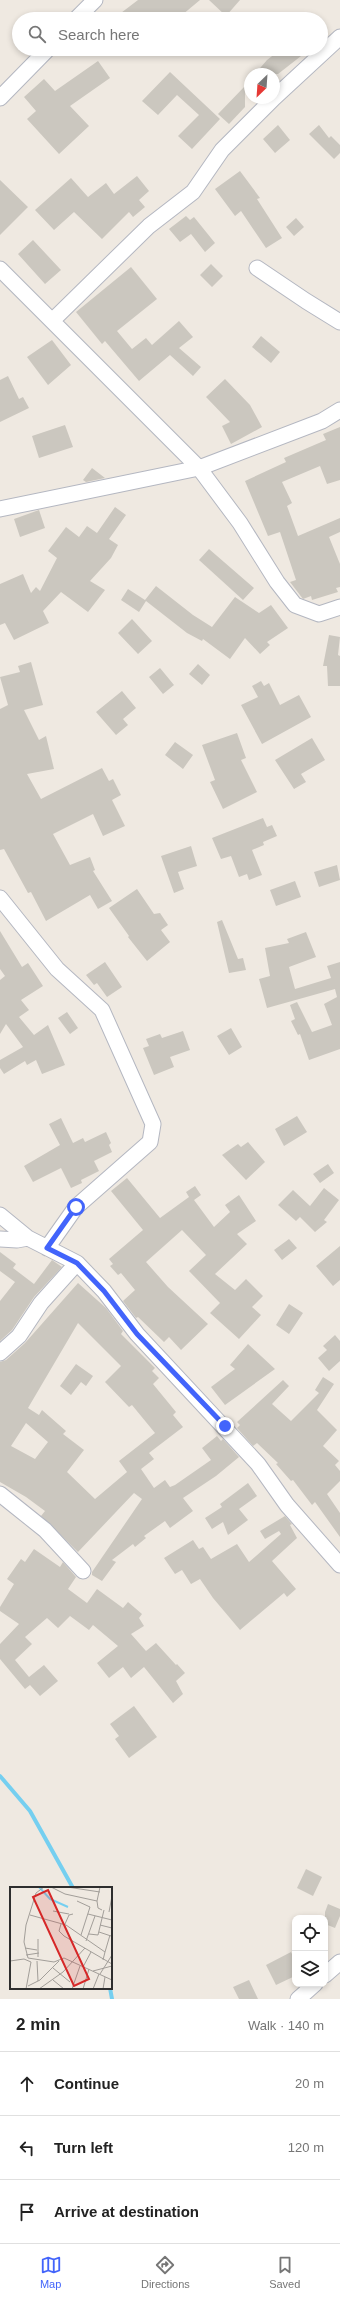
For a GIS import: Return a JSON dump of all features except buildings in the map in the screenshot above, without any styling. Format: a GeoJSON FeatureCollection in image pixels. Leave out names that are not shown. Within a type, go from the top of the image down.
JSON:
{"type":"FeatureCollection","features":[{"type":"Feature","properties":{"kind":"street"},"geometry":{"type":"LineString","coordinates":[[83,12],[95,0]]}},
{"type":"Feature","properties":{"kind":"street"},"geometry":{"type":"LineString","coordinates":[[328,48],[340,37]]}},
{"type":"Feature","properties":{"kind":"street"},"geometry":{"type":"LineString","coordinates":[[0,98],[41,56]]}},
{"type":"Feature","properties":{"kind":"street"},"geometry":{"type":"LineString","coordinates":[[280,92],[319,56]]}},
{"type":"Feature","properties":{"kind":"street"},"geometry":{"type":"LineString","coordinates":[[53,320],[149,226],[193,192],[222,150],[268,104]]}},
{"type":"Feature","properties":{"kind":"street"},"geometry":{"type":"LineString","coordinates":[[257,268],[306,302],[340,322]]}},
{"type":"Feature","properties":{"kind":"street"},"geometry":{"type":"LineString","coordinates":[[3,279],[53,320],[199,468],[240,523],[277,582],[295,605],[319,614],[340,607]]}},
{"type":"Feature","properties":{"kind":"street"},"geometry":{"type":"LineString","coordinates":[[0,509],[199,468],[322,421],[340,410]]}},
{"type":"Feature","properties":{"kind":"street"},"geometry":{"type":"LineString","coordinates":[[0,898],[57,969],[102,1010],[152,1124],[150,1142],[76,1207],[47,1248]]}},
{"type":"Feature","properties":{"kind":"street"},"geometry":{"type":"LineString","coordinates":[[0,1215],[28,1238],[77,1263],[104,1291],[137,1334],[258,1464],[287,1505],[340,1565]]}},
{"type":"Feature","properties":{"kind":"street"},"geometry":{"type":"LineString","coordinates":[[0,1238],[16,1240],[28,1238]]}},
{"type":"Feature","properties":{"kind":"street"},"geometry":{"type":"LineString","coordinates":[[0,1353],[18,1336],[41,1303],[77,1263]]}},
{"type":"Feature","properties":{"kind":"street"},"geometry":{"type":"LineString","coordinates":[[0,1494],[45,1530],[83,1571]]}},
{"type":"Feature","properties":{"kind":"street"},"geometry":{"type":"LineString","coordinates":[[328,1972],[340,1962]]}},
{"type":"Feature","properties":{"kind":"street"},"geometry":{"type":"LineString","coordinates":[[298,1999],[312,1987]]}},
{"type":"Feature","properties":{"kind":"waterway"},"geometry":{"type":"LineString","coordinates":[[0,1776],[30,1811],[72,1887]]}},
{"type":"Feature","properties":{"kind":"waterway"},"geometry":{"type":"LineString","coordinates":[[110,1989],[112,1999]]}},
{"type":"Feature","properties":{"kind":"route"},"geometry":{"type":"LineString","coordinates":[[76,1207],[47,1248],[77,1263],[104,1291],[137,1334],[225,1426]]}}]}
